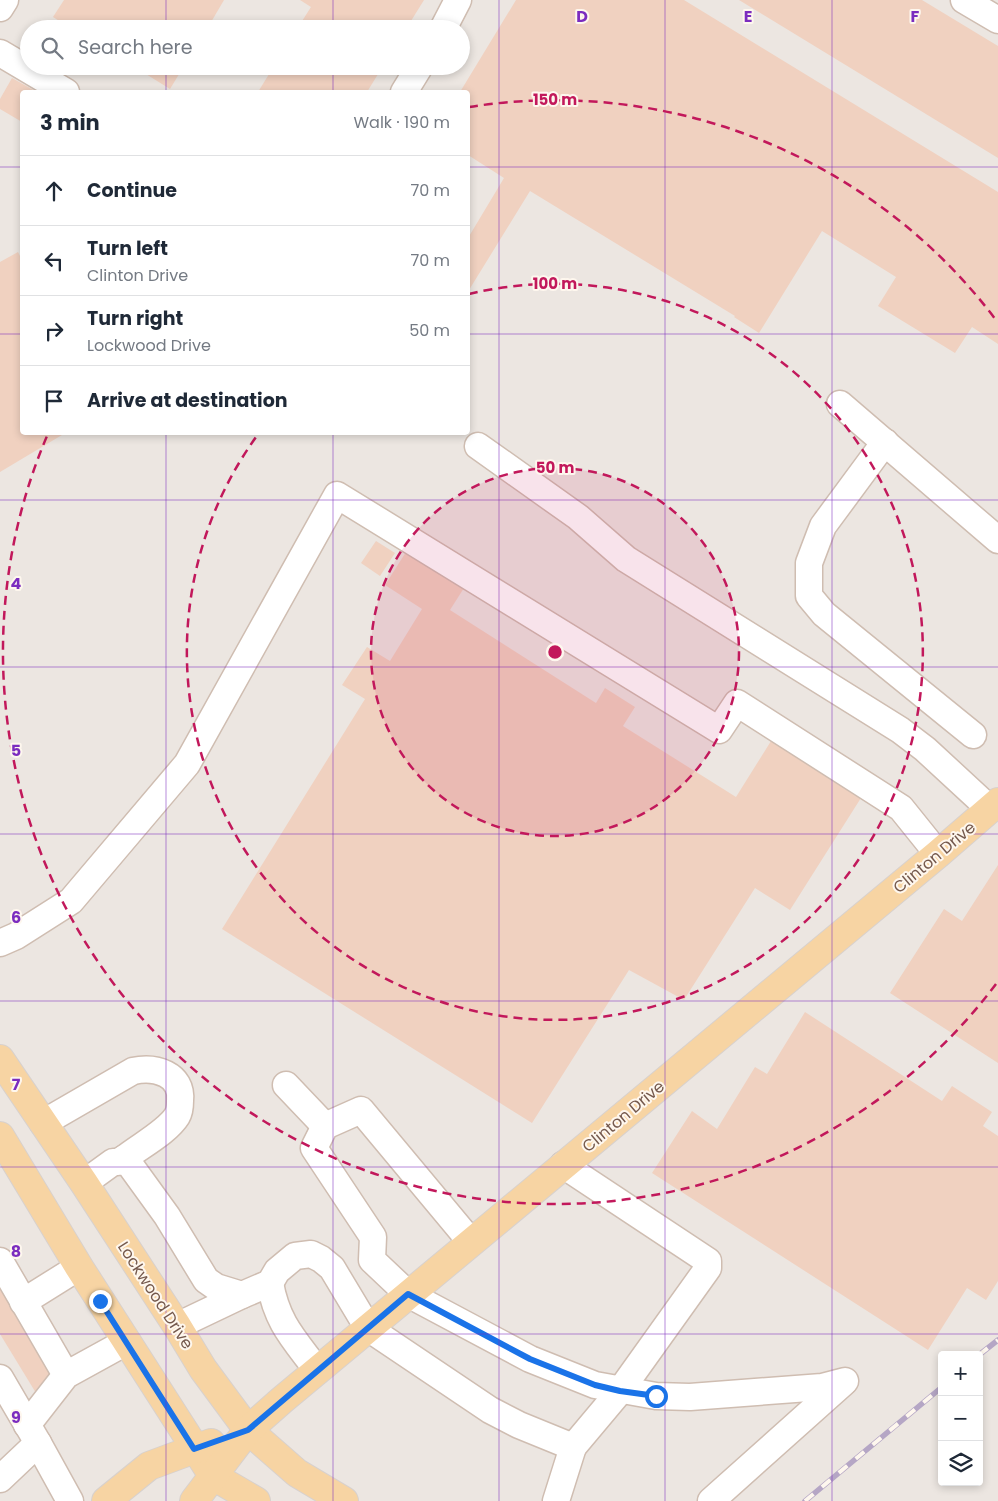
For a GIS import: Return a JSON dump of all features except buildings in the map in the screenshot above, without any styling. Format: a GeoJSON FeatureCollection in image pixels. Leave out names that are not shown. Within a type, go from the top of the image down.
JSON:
{"type":"FeatureCollection","features":[{"type":"Feature","properties":{"kind":"main road","name":"Clinton Drive"},"geometry":{"type":"LineString","coordinates":[[194,1501],[248,1430],[317,1370],[994,806]]}},
{"type":"Feature","properties":{"kind":"main road","name":"Lockwood Drive"},"geometry":{"type":"LineString","coordinates":[[0,1058],[84,1183],[203,1369],[248,1430],[298,1473],[344,1501]]}},
{"type":"Feature","properties":{"kind":"main road"},"geometry":{"type":"LineString","coordinates":[[43,1123],[2,1144],[194,1449],[213,1476],[256,1501]]}},
{"type":"Feature","properties":{"kind":"main road","name":"Clinton Drive"},"geometry":{"type":"LineString","coordinates":[[106,1501],[149,1466],[248,1430]]}},
{"type":"Feature","properties":{"kind":"lane"},"geometry":{"type":"LineString","coordinates":[[0,8],[5,0]]}},
{"type":"Feature","properties":{"kind":"lane"},"geometry":{"type":"LineString","coordinates":[[448,20],[458,0]]}},
{"type":"Feature","properties":{"kind":"lane"},"geometry":{"type":"LineString","coordinates":[[964,0],[998,20]]}},
{"type":"Feature","properties":{"kind":"lane"},"geometry":{"type":"LineString","coordinates":[[0,53],[20,65]]}},
{"type":"Feature","properties":{"kind":"lane"},"geometry":{"type":"LineString","coordinates":[[37,75],[63,90]]}},
{"type":"Feature","properties":{"kind":"lane"},"geometry":{"type":"LineString","coordinates":[[405,90],[414,75]]}},
{"type":"Feature","properties":{"kind":"lane"},"geometry":{"type":"LineString","coordinates":[[840,404],[998,540]]}},
{"type":"Feature","properties":{"kind":"lane"},"geometry":{"type":"LineString","coordinates":[[885,442],[823,526],[809,563],[809,596],[824,614],[973,735]]}},
{"type":"Feature","properties":{"kind":"lane"},"geometry":{"type":"LineString","coordinates":[[478,446],[578,517],[626,558],[900,730],[994,806]]}},
{"type":"Feature","properties":{"kind":"lane"},"geometry":{"type":"LineString","coordinates":[[0,943],[16,936],[71,901],[187,764],[337,495],[719,730],[737,703],[901,808],[938,854]]}},
{"type":"Feature","properties":{"kind":"lane"},"geometry":{"type":"LineString","coordinates":[[43,1123],[133,1071],[154,1069],[165,1073],[175,1080],[181,1095],[179,1111],[176,1117],[166,1128],[125,1158],[118,1162],[113,1162],[84,1183]]}},
{"type":"Feature","properties":{"kind":"lane"},"geometry":{"type":"LineString","coordinates":[[286,1085],[324,1126]]}},
{"type":"Feature","properties":{"kind":"lane"},"geometry":{"type":"LineString","coordinates":[[471,1242],[361,1110],[324,1126],[314,1148],[373,1237],[372,1260],[408,1294],[530,1359],[595,1385],[656,1396],[690,1397],[822,1388],[845,1381],[710,1501]]}},
{"type":"Feature","properties":{"kind":"lane"},"geometry":{"type":"LineString","coordinates":[[125,1158],[167,1216],[206,1280],[216,1287],[242,1295]]}},
{"type":"Feature","properties":{"kind":"lane"},"geometry":{"type":"LineString","coordinates":[[556,1501],[573,1447],[620,1391],[708,1268],[708,1261],[563,1165]]}},
{"type":"Feature","properties":{"kind":"lane"},"geometry":{"type":"LineString","coordinates":[[177,1326],[270,1283],[277,1272],[295,1256],[311,1254],[332,1268],[368,1328],[490,1410],[519,1425],[573,1447]]}},
{"type":"Feature","properties":{"kind":"lane"},"geometry":{"type":"LineString","coordinates":[[0,1261],[66,1375]]}},
{"type":"Feature","properties":{"kind":"lane"},"geometry":{"type":"LineString","coordinates":[[23,1302],[79,1267]]}},
{"type":"Feature","properties":{"kind":"lane"},"geometry":{"type":"LineString","coordinates":[[270,1283],[277,1312],[284,1326],[317,1370]]}},
{"type":"Feature","properties":{"kind":"lane"},"geometry":{"type":"LineString","coordinates":[[0,1479],[33,1434],[66,1375],[126,1342]]}},
{"type":"Feature","properties":{"kind":"lane"},"geometry":{"type":"LineString","coordinates":[[0,1378],[70,1501]]}},
{"type":"Feature","properties":{"kind":"shaded area"},"geometry":{"type":"Polygon","coordinates":[[[0,0],[998,0],[998,1501],[0,1501],[0,0]]]}},
{"type":"Feature","properties":{"kind":"railway"},"geometry":{"type":"LineString","coordinates":[[983,1352],[998,1340]]}},
{"type":"Feature","properties":{"kind":"railway"},"geometry":{"type":"LineString","coordinates":[[805,1501],[938,1390]]}},
{"type":"Feature","properties":{"kind":"route"},"geometry":{"type":"LineString","coordinates":[[100,1301],[194,1449],[248,1430],[296,1387],[408,1294],[530,1359],[595,1385],[656,1396]]}}]}
